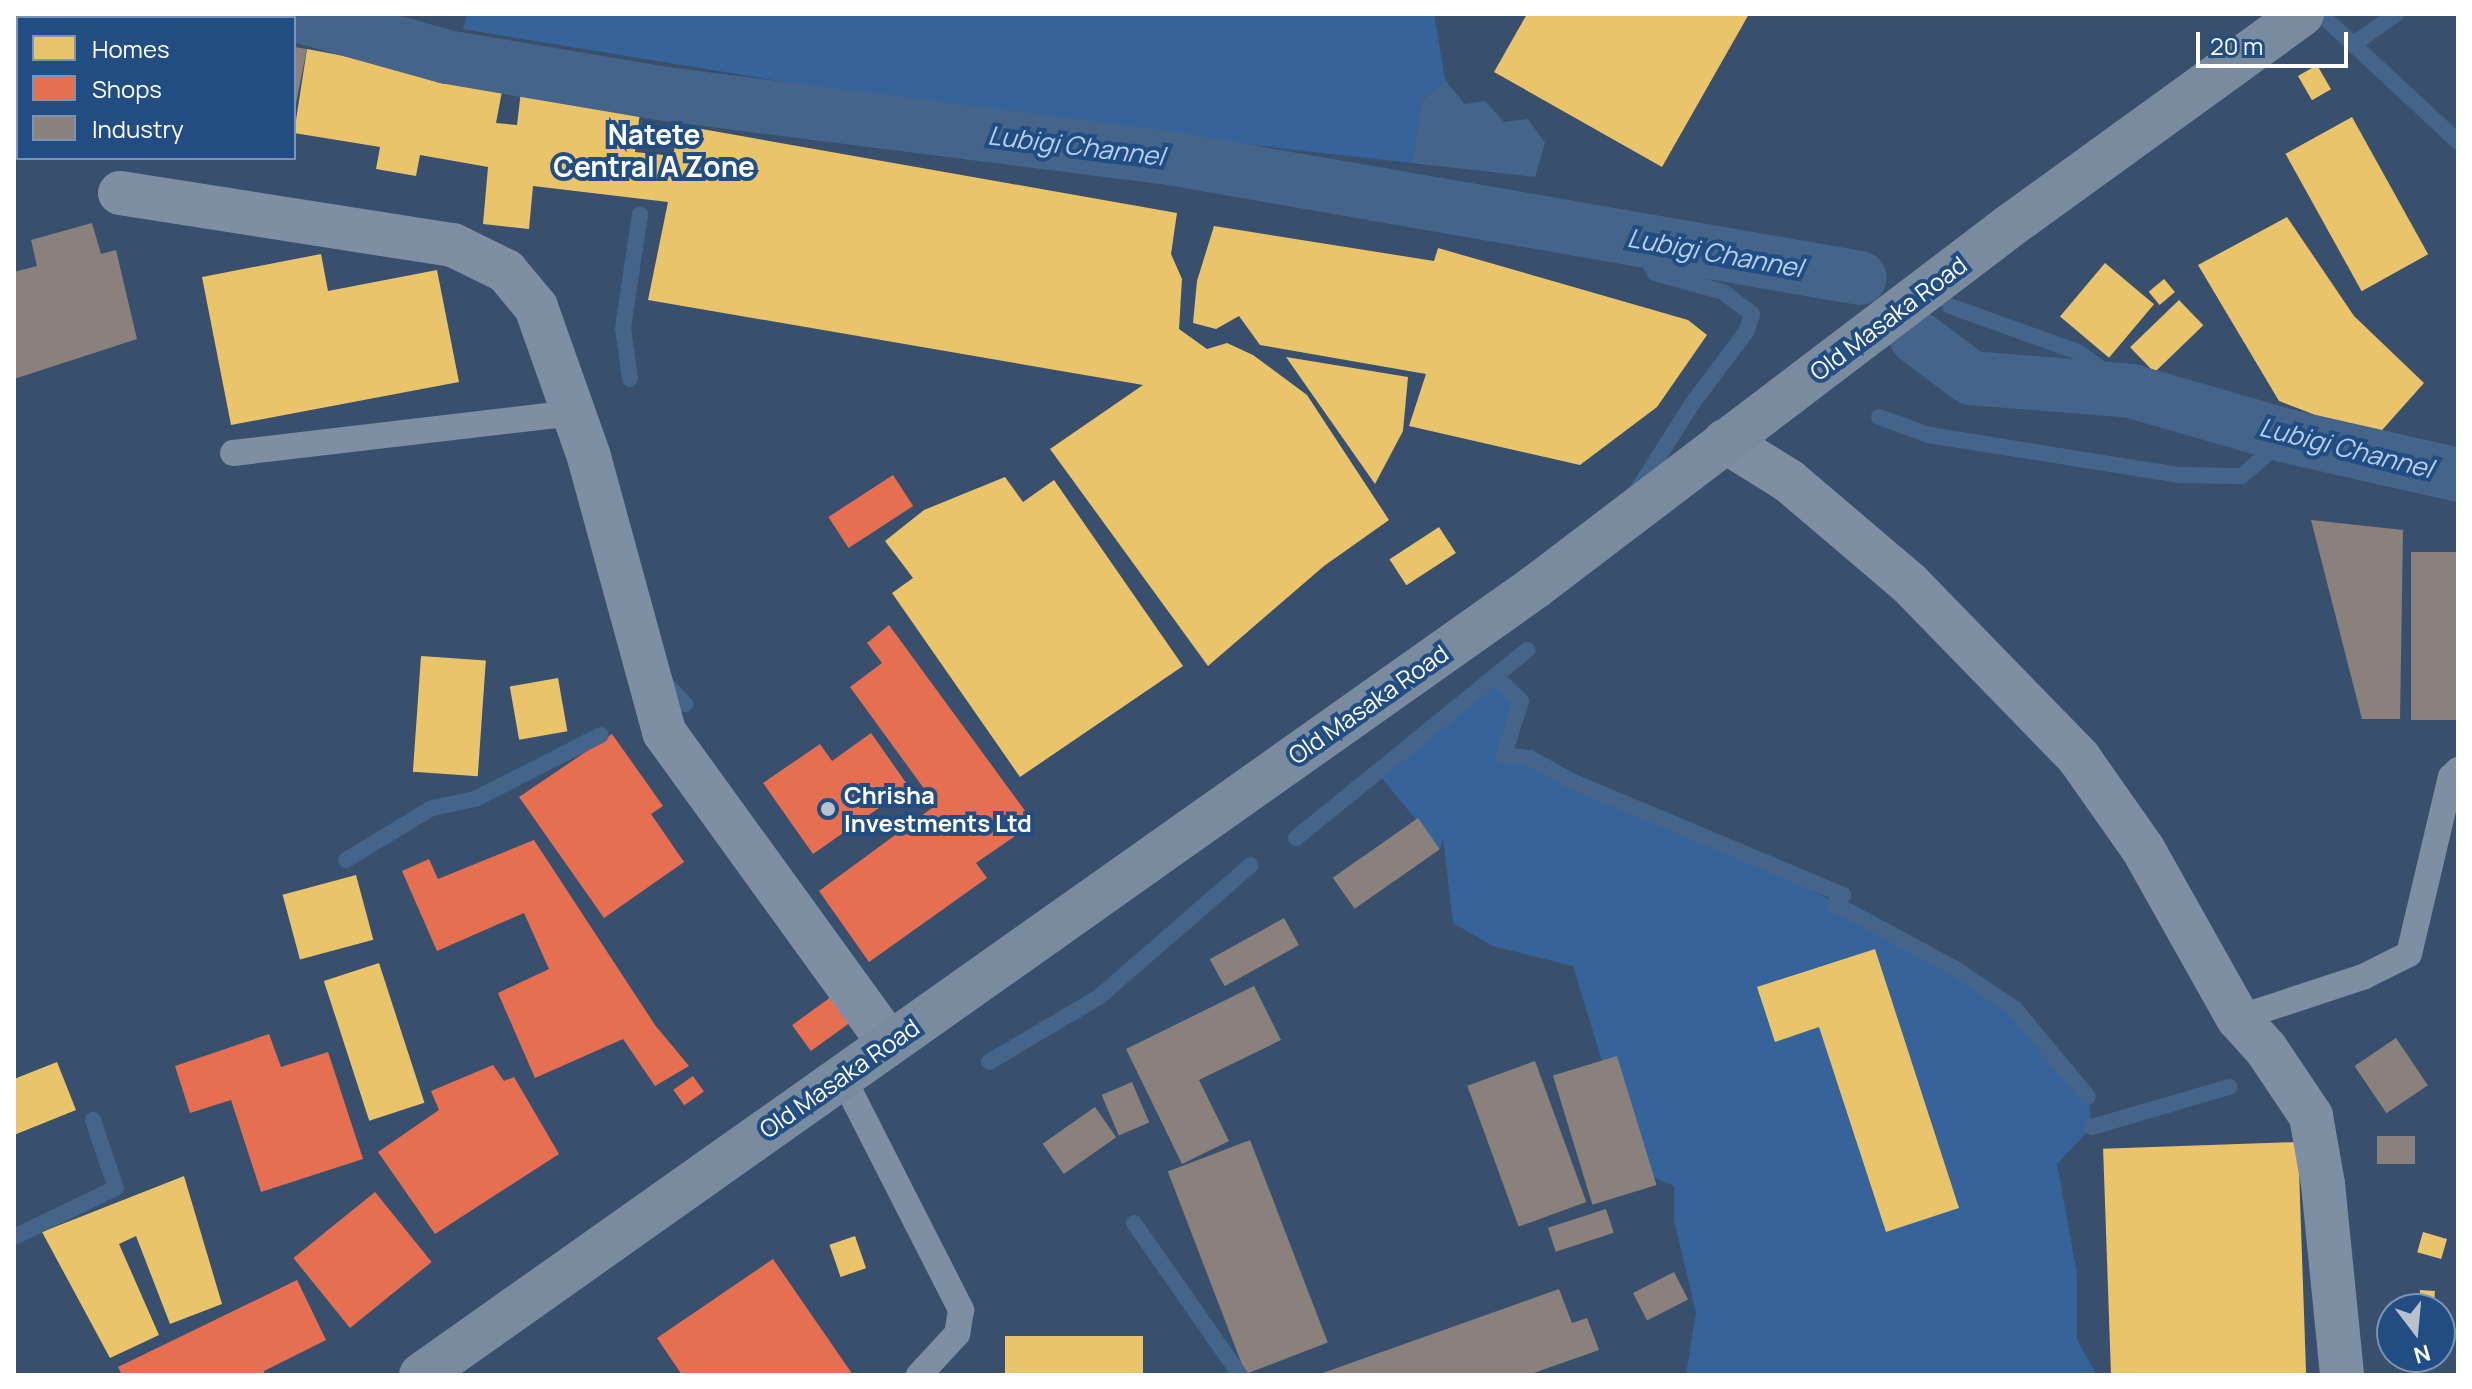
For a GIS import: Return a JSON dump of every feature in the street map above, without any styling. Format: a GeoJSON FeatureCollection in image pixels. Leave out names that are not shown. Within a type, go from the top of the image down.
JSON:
{"type":"FeatureCollection","features":[{"type":"Feature","properties":{"kind":"main road","name":"Old Masaka Road"},"geometry":{"type":"LineString","coordinates":[[421,1375],[1535,587],[1725,441],[2302,14]]}},
{"type":"Feature","properties":{"kind":"street"},"geometry":{"type":"LineString","coordinates":[[120,193],[453,245],[506,271],[536,307],[574,413],[664,732],[889,1043]]}},
{"type":"Feature","properties":{"kind":"street"},"geometry":{"type":"LineString","coordinates":[[1725,441],[1789,481],[1856,535],[2079,758],[2143,849],[2238,1018],[2266,1049],[2311,1116],[2323,1184],[2342,1375]]}},
{"type":"Feature","properties":{"kind":"lane"},"geometry":{"type":"LineString","coordinates":[[233,453],[574,413]]}},
{"type":"Feature","properties":{"kind":"lane"},"geometry":{"type":"LineString","coordinates":[[2238,1018],[2363,977],[2409,954],[2451,777],[2458,770]]}},
{"type":"Feature","properties":{"kind":"lane"},"geometry":{"type":"LineString","coordinates":[[842,1076],[961,1310],[957,1334],[919,1375]]}},
{"type":"Feature","properties":{"kind":"shaded area"},"geometry":{"type":"Polygon","coordinates":[[[467,14],[1434,14],[1445,80],[1422,101],[1412,163],[980,114],[463,29],[467,14]]]}},
{"type":"Feature","properties":{"kind":"shaded area"},"geometry":{"type":"Polygon","coordinates":[[[1445,80],[1465,104],[1485,101],[1504,122],[1528,119],[1545,143],[1535,177],[1412,163],[1422,101],[1445,80]]]}},
{"type":"Feature","properties":{"kind":"shaded area"},"geometry":{"type":"Polygon","coordinates":[[[1495,676],[1521,701],[1505,755],[1530,758],[1737,852],[1869,920],[2015,1009],[2075,1074],[2088,1097],[2092,1127],[2057,1164],[2077,1274],[2077,1340],[2097,1375],[1686,1375],[1696,1313],[1674,1220],[1674,1186],[1635,1169],[1573,966],[1493,946],[1453,923],[1443,838],[1440,849],[1377,772],[1495,676]]]}},
{"type":"Feature","properties":{"kind":"building: Homes"},"geometry":{"type":"Polygon","coordinates":[[[1527,14],[1749,14],[1662,167],[1494,72],[1527,14]]]}},
{"type":"Feature","properties":{"kind":"building: Homes"},"geometry":{"type":"Polygon","coordinates":[[[307,49],[503,86],[496,123],[517,125],[521,91],[641,105],[635,152],[673,156],[679,125],[1177,213],[1171,254],[1182,279],[1179,329],[1207,349],[1227,343],[1253,355],[1307,395],[1389,520],[1324,566],[1208,666],[1050,449],[1143,385],[648,300],[668,202],[533,186],[529,229],[483,224],[488,167],[420,155],[416,176],[376,169],[380,147],[296,133],[307,49]]]}},
{"type":"Feature","properties":{"kind":"building: Homes"},"geometry":{"type":"Polygon","coordinates":[[[2317,65],[2331,89],[2312,100],[2298,76],[2317,65]]]}},
{"type":"Feature","properties":{"kind":"building: Homes"},"geometry":{"type":"Polygon","coordinates":[[[2352,117],[2428,254],[2362,291],[2286,154],[2352,117]]]}},
{"type":"Feature","properties":{"kind":"building: Homes"},"geometry":{"type":"Polygon","coordinates":[[[2287,217],[2354,316],[2424,383],[2375,438],[2279,401],[2198,265],[2287,217]]]}},
{"type":"Feature","properties":{"kind":"building: Homes"},"geometry":{"type":"Polygon","coordinates":[[[1214,226],[1434,261],[1438,248],[1688,320],[1707,335],[1657,407],[1580,465],[1409,426],[1426,374],[1260,345],[1239,316],[1216,329],[1193,323],[1197,281],[1214,226]]]}},
{"type":"Feature","properties":{"kind":"building: Homes"},"geometry":{"type":"Polygon","coordinates":[[[321,254],[328,291],[437,270],[459,382],[231,425],[202,277],[321,254]]]}},
{"type":"Feature","properties":{"kind":"building: Homes"},"geometry":{"type":"Polygon","coordinates":[[[2105,263],[2154,304],[2109,358],[2060,317],[2105,263]]]}},
{"type":"Feature","properties":{"kind":"building: Homes"},"geometry":{"type":"Polygon","coordinates":[[[2164,279],[2175,292],[2160,305],[2149,292],[2164,279]]]}},
{"type":"Feature","properties":{"kind":"building: Homes"},"geometry":{"type":"Polygon","coordinates":[[[2179,300],[2203,325],[2154,372],[2130,347],[2179,300]]]}},
{"type":"Feature","properties":{"kind":"building: Homes"},"geometry":{"type":"Polygon","coordinates":[[[1286,357],[1408,377],[1403,431],[1375,484],[1286,357]]]}},
{"type":"Feature","properties":{"kind":"building: Homes"},"geometry":{"type":"Polygon","coordinates":[[[1005,477],[1023,502],[1054,480],[1183,666],[1020,777],[892,593],[913,578],[885,541],[924,510],[1005,477]]]}},
{"type":"Feature","properties":{"kind":"building: Homes"},"geometry":{"type":"Polygon","coordinates":[[[1439,527],[1456,553],[1406,585],[1390,559],[1439,527]]]}},
{"type":"Feature","properties":{"kind":"building: Homes"},"geometry":{"type":"Polygon","coordinates":[[[421,656],[486,661],[478,776],[413,772],[421,656]]]}},
{"type":"Feature","properties":{"kind":"building: Homes"},"geometry":{"type":"Polygon","coordinates":[[[558,678],[567,731],[519,740],[510,687],[558,678]]]}},
{"type":"Feature","properties":{"kind":"building: Homes"},"geometry":{"type":"Polygon","coordinates":[[[356,875],[373,940],[300,959],[283,895],[356,875]]]}},
{"type":"Feature","properties":{"kind":"building: Homes"},"geometry":{"type":"Polygon","coordinates":[[[1875,949],[1959,1208],[1886,1232],[1819,1027],[1775,1042],[1757,987],[1875,949]]]}},
{"type":"Feature","properties":{"kind":"building: Homes"},"geometry":{"type":"Polygon","coordinates":[[[379,963],[424,1103],[369,1121],[324,981],[379,963]]]}},
{"type":"Feature","properties":{"kind":"building: Homes"},"geometry":{"type":"Polygon","coordinates":[[[57,1062],[76,1110],[14,1135],[14,1079],[57,1062]]]}},
{"type":"Feature","properties":{"kind":"building: Homes"},"geometry":{"type":"Polygon","coordinates":[[[2298,1142],[2306,1375],[2111,1375],[2103,1149],[2298,1142]]]}},
{"type":"Feature","properties":{"kind":"building: Homes"},"geometry":{"type":"Polygon","coordinates":[[[184,1176],[222,1304],[170,1324],[136,1236],[119,1244],[159,1335],[110,1358],[42,1232],[184,1176]]]}},
{"type":"Feature","properties":{"kind":"building: Homes"},"geometry":{"type":"Polygon","coordinates":[[[2423,1232],[2447,1239],[2441,1259],[2417,1252],[2423,1232]]]}},
{"type":"Feature","properties":{"kind":"building: Homes"},"geometry":{"type":"Polygon","coordinates":[[[855,1236],[866,1268],[841,1277],[829,1245],[855,1236]]]}},
{"type":"Feature","properties":{"kind":"building: Homes"},"geometry":{"type":"Polygon","coordinates":[[[1005,1336],[1143,1336],[1143,1375],[1005,1375],[1005,1336]]]}},
{"type":"Feature","properties":{"kind":"building: Shops"},"geometry":{"type":"Polygon","coordinates":[[[893,475],[913,506],[849,548],[828,517],[893,475]]]}},
{"type":"Feature","properties":{"kind":"building: Shops"},"geometry":{"type":"Polygon","coordinates":[[[889,625],[1034,823],[976,863],[987,878],[869,962],[819,891],[936,805],[850,687],[882,663],[867,643],[889,625]]]}},
{"type":"Feature","properties":{"kind":"building: Shops"},"geometry":{"type":"Polygon","coordinates":[[[871,733],[909,787],[813,854],[763,783],[820,744],[832,761],[871,733]]]}},
{"type":"Feature","properties":{"kind":"building: Shops"},"geometry":{"type":"Polygon","coordinates":[[[612,734],[663,806],[651,814],[684,862],[604,918],[519,797],[612,734]]]}},
{"type":"Feature","properties":{"kind":"building: Shops"},"geometry":{"type":"Polygon","coordinates":[[[534,840],[655,1025],[689,1066],[655,1086],[623,1039],[535,1078],[498,993],[549,969],[524,913],[437,951],[402,871],[429,859],[438,879],[534,840]]]}},
{"type":"Feature","properties":{"kind":"building: Shops"},"geometry":{"type":"Polygon","coordinates":[[[835,994],[854,1020],[811,1051],[792,1025],[835,994]]]}},
{"type":"Feature","properties":{"kind":"building: Shops"},"geometry":{"type":"Polygon","coordinates":[[[269,1034],[281,1067],[328,1052],[363,1159],[261,1192],[231,1100],[190,1113],[175,1066],[269,1034]]]}},
{"type":"Feature","properties":{"kind":"building: Shops"},"geometry":{"type":"Polygon","coordinates":[[[493,1065],[504,1081],[514,1077],[559,1154],[435,1234],[378,1152],[439,1110],[431,1091],[493,1065]]]}},
{"type":"Feature","properties":{"kind":"building: Shops"},"geometry":{"type":"Polygon","coordinates":[[[693,1076],[704,1092],[684,1105],[673,1090],[693,1076]]]}},
{"type":"Feature","properties":{"kind":"building: Shops"},"geometry":{"type":"Polygon","coordinates":[[[375,1192],[432,1262],[350,1328],[293,1258],[375,1192]]]}},
{"type":"Feature","properties":{"kind":"building: Shops"},"geometry":{"type":"Polygon","coordinates":[[[773,1259],[853,1375],[682,1375],[657,1338],[773,1259]]]}},
{"type":"Feature","properties":{"kind":"building: Shops"},"geometry":{"type":"Polygon","coordinates":[[[297,1280],[326,1340],[264,1371],[265,1375],[122,1375],[118,1367],[297,1280]]]}},
{"type":"Feature","properties":{"kind":"building: Industry"},"geometry":{"type":"Polygon","coordinates":[[[14,14],[111,16],[16,16],[16,64],[14,14]]]}},
{"type":"Feature","properties":{"kind":"building: Industry"},"geometry":{"type":"Polygon","coordinates":[[[296,47],[307,49],[296,103],[296,47]]]}},
{"type":"Feature","properties":{"kind":"building: Industry"},"geometry":{"type":"Polygon","coordinates":[[[92,223],[101,254],[116,250],[137,339],[14,379],[14,272],[37,266],[31,240],[92,223]]]}},
{"type":"Feature","properties":{"kind":"building: Industry"},"geometry":{"type":"Polygon","coordinates":[[[2311,520],[2403,530],[2400,719],[2362,719],[2311,520]]]}},
{"type":"Feature","properties":{"kind":"building: Industry"},"geometry":{"type":"Polygon","coordinates":[[[2411,552],[2458,552],[2458,720],[2411,720],[2411,552]]]}},
{"type":"Feature","properties":{"kind":"building: Industry"},"geometry":{"type":"Polygon","coordinates":[[[1418,818],[1440,849],[1355,909],[1333,878],[1418,818]]]}},
{"type":"Feature","properties":{"kind":"building: Industry"},"geometry":{"type":"Polygon","coordinates":[[[1284,918],[1299,945],[1225,986],[1210,959],[1284,918]]]}},
{"type":"Feature","properties":{"kind":"building: Industry"},"geometry":{"type":"Polygon","coordinates":[[[1254,986],[1281,1040],[1199,1080],[1229,1141],[1182,1164],[1126,1049],[1254,986]]]}},
{"type":"Feature","properties":{"kind":"building: Industry"},"geometry":{"type":"Polygon","coordinates":[[[2396,1038],[2428,1085],[2386,1113],[2355,1066],[2396,1038]]]}},
{"type":"Feature","properties":{"kind":"building: Industry"},"geometry":{"type":"Polygon","coordinates":[[[1617,1056],[1656,1185],[1592,1205],[1553,1076],[1617,1056]]]}},
{"type":"Feature","properties":{"kind":"building: Industry"},"geometry":{"type":"Polygon","coordinates":[[[1535,1061],[1586,1202],[1519,1227],[1467,1086],[1535,1061]]]}},
{"type":"Feature","properties":{"kind":"building: Industry"},"geometry":{"type":"Polygon","coordinates":[[[1132,1082],[1149,1123],[1119,1135],[1102,1095],[1132,1082]]]}},
{"type":"Feature","properties":{"kind":"building: Industry"},"geometry":{"type":"Polygon","coordinates":[[[1095,1107],[1116,1137],[1064,1174],[1043,1144],[1095,1107]]]}},
{"type":"Feature","properties":{"kind":"building: Industry"},"geometry":{"type":"Polygon","coordinates":[[[2377,1136],[2415,1136],[2415,1164],[2377,1164],[2377,1136]]]}},
{"type":"Feature","properties":{"kind":"building: Industry"},"geometry":{"type":"Polygon","coordinates":[[[1250,1140],[1328,1343],[1246,1374],[1168,1172],[1250,1140]]]}},
{"type":"Feature","properties":{"kind":"building: Industry"},"geometry":{"type":"Polygon","coordinates":[[[1606,1209],[1614,1233],[1556,1252],[1548,1228],[1606,1209]]]}},
{"type":"Feature","properties":{"kind":"building: Industry"},"geometry":{"type":"Polygon","coordinates":[[[1674,1272],[1688,1300],[1647,1321],[1633,1293],[1674,1272]]]}},
{"type":"Feature","properties":{"kind":"building: Industry"},"geometry":{"type":"Polygon","coordinates":[[[1559,1289],[1572,1323],[1587,1318],[1599,1350],[1528,1375],[1317,1375],[1559,1289]]]}},
{"type":"Feature","properties":{"kind":"waterway","name":"Lubigi Channel"},"geometry":{"type":"LineString","coordinates":[[293,14],[447,57],[666,94],[1169,158],[1860,278]]}},
{"type":"Feature","properties":{"kind":"waterway"},"geometry":{"type":"LineString","coordinates":[[2354,44],[2396,14]]}},
{"type":"Feature","properties":{"kind":"waterway"},"geometry":{"type":"LineString","coordinates":[[2328,21],[2458,142]]}},
{"type":"Feature","properties":{"kind":"waterway"},"geometry":{"type":"LineString","coordinates":[[630,379],[623,328],[640,214]]}},
{"type":"Feature","properties":{"kind":"waterway"},"geometry":{"type":"LineString","coordinates":[[1636,240],[1655,273],[1723,292],[1752,314],[1746,332],[1692,404],[1637,491]]}},
{"type":"Feature","properties":{"kind":"waterway"},"geometry":{"type":"LineString","coordinates":[[1950,306],[2078,352],[2131,391]]}},
{"type":"Feature","properties":{"kind":"waterway","name":"Lubigi Channel"},"geometry":{"type":"LineString","coordinates":[[1916,337],[1971,378],[2131,391],[2287,436],[2458,475]]}},
{"type":"Feature","properties":{"kind":"waterway"},"geometry":{"type":"LineString","coordinates":[[1879,417],[1929,435],[2180,475],[2242,476],[2287,436]]}},
{"type":"Feature","properties":{"kind":"waterway"},"geometry":{"type":"LineString","coordinates":[[1296,838],[1527,650]]}},
{"type":"Feature","properties":{"kind":"waterway"},"geometry":{"type":"LineString","coordinates":[[1495,676],[1521,701],[1504,755],[1530,758],[1571,781],[1843,895],[1835,904],[1956,969],[2015,1009],[2088,1097]]}},
{"type":"Feature","properties":{"kind":"waterway"},"geometry":{"type":"LineString","coordinates":[[661,679],[685,704]]}},
{"type":"Feature","properties":{"kind":"waterway"},"geometry":{"type":"LineString","coordinates":[[346,860],[432,808],[475,799],[601,735]]}},
{"type":"Feature","properties":{"kind":"waterway"},"geometry":{"type":"LineString","coordinates":[[989,1062],[1099,997],[1251,865]]}},
{"type":"Feature","properties":{"kind":"waterway"},"geometry":{"type":"LineString","coordinates":[[2092,1127],[2229,1087]]}},
{"type":"Feature","properties":{"kind":"waterway"},"geometry":{"type":"LineString","coordinates":[[14,1237],[116,1188],[93,1120]]}},
{"type":"Feature","properties":{"kind":"waterway"},"geometry":{"type":"LineString","coordinates":[[1134,1223],[1240,1375]]}},
{"type":"Feature","properties":{"kind":"place","name":"Chrisha Investments Ltd"},"geometry":{"type":"Point","coordinates":[828,809]}},
{"type":"Feature","properties":{"kind":"district","name":"Natete Central A Zone"},"geometry":{"type":"Point","coordinates":[654,150]}}]}
